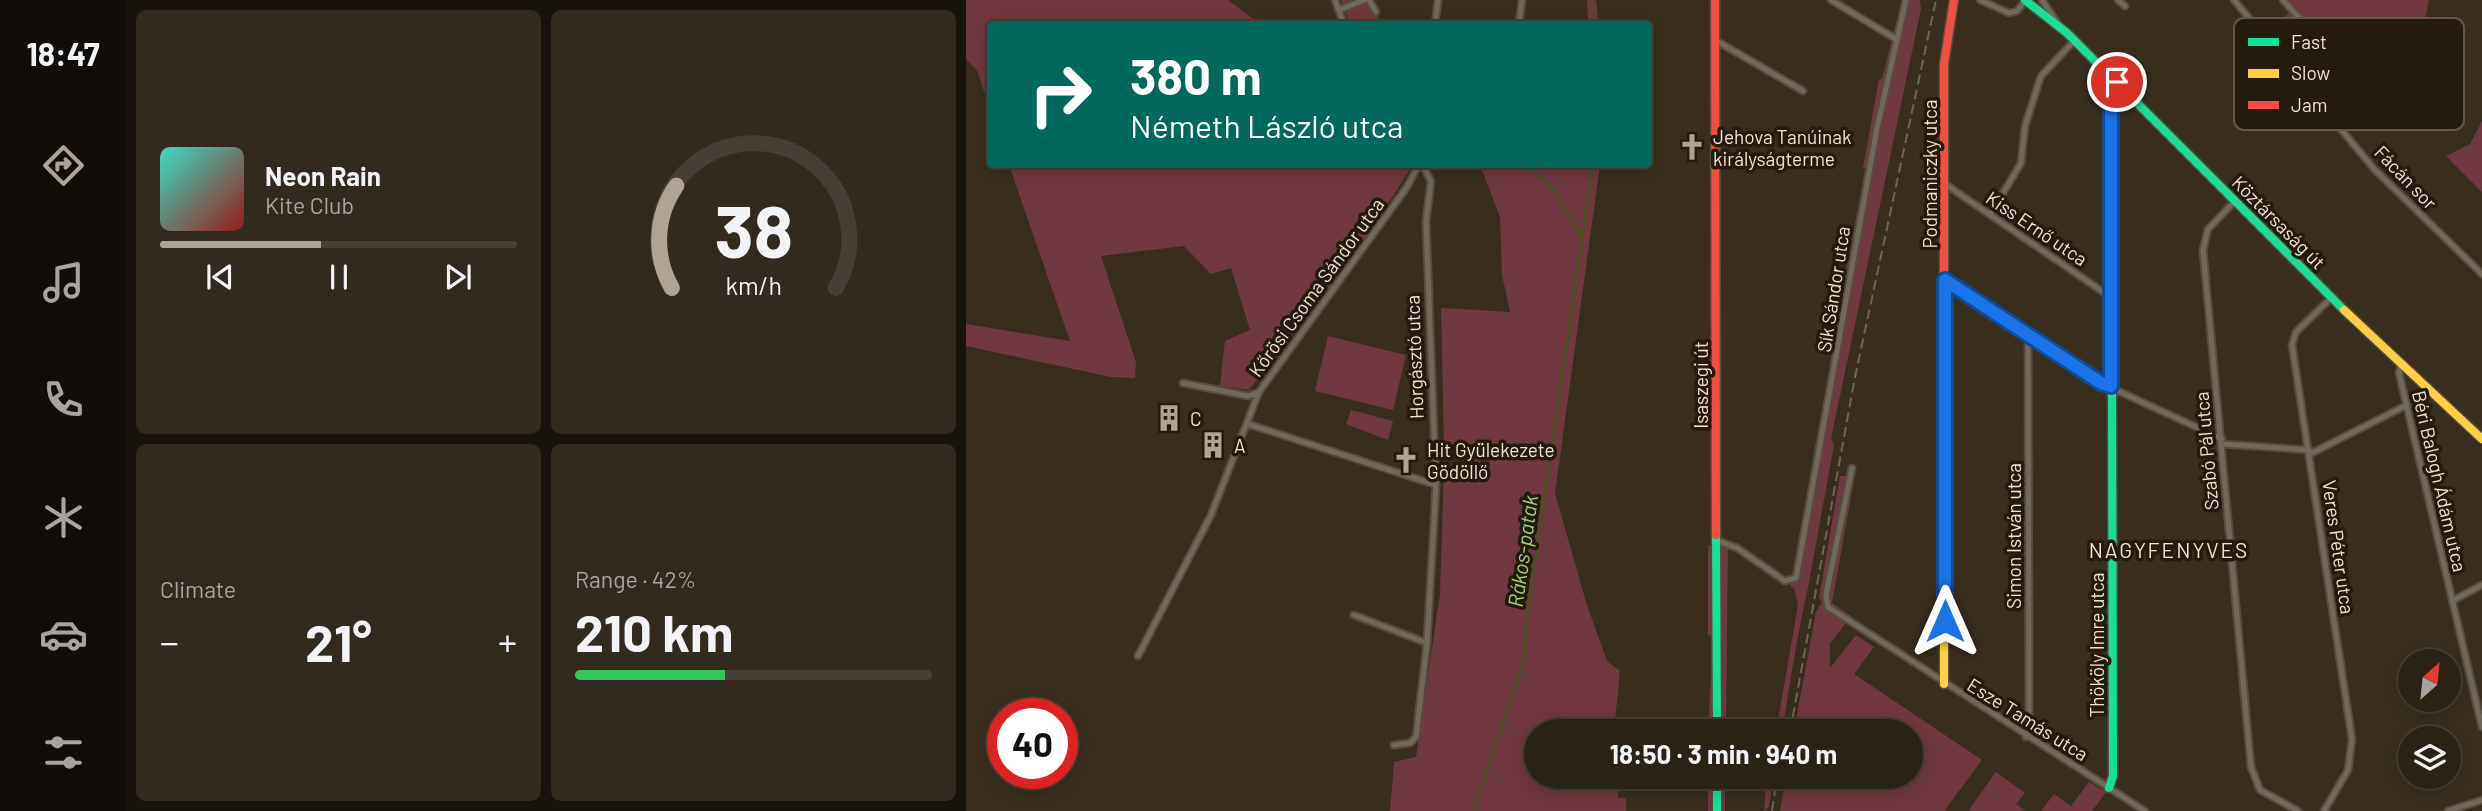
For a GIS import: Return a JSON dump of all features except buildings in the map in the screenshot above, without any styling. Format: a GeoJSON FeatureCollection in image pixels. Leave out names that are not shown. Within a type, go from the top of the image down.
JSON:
{"type":"FeatureCollection","features":[{"type":"Feature","properties":{"kind":"main road","name":"Isaszegi út"},"geometry":{"type":"LineString","coordinates":[[1715,0],[1717,719]]}},
{"type":"Feature","properties":{"kind":"main road","name":"Podmaniczky utca"},"geometry":{"type":"LineString","coordinates":[[1944,684],[1944,64],[1954,0]]}},
{"type":"Feature","properties":{"kind":"main road","name":"Köztársaság út"},"geometry":{"type":"LineString","coordinates":[[2025,0],[2075,40],[2332,297],[2482,439]]}},
{"type":"Feature","properties":{"kind":"main road","name":"Thököly Imre utca"},"geometry":{"type":"LineString","coordinates":[[2109,789],[2113,776],[2111,93],[2117,82]]}},
{"type":"Feature","properties":{"kind":"main road"},"geometry":{"type":"LineString","coordinates":[[1717,789],[1717,811]]}},
{"type":"Feature","properties":{"kind":"street"},"geometry":{"type":"LineString","coordinates":[[1335,0],[1343,21]]}},
{"type":"Feature","properties":{"kind":"street"},"geometry":{"type":"LineString","coordinates":[[1339,10],[1366,0],[1376,12]]}},
{"type":"Feature","properties":{"kind":"street"},"geometry":{"type":"LineString","coordinates":[[1435,21],[1438,0]]}},
{"type":"Feature","properties":{"kind":"street"},"geometry":{"type":"LineString","coordinates":[[1519,21],[1522,0]]}},
{"type":"Feature","properties":{"kind":"street"},"geometry":{"type":"LineString","coordinates":[[1831,0],[1896,39]]}},
{"type":"Feature","properties":{"kind":"street","name":"Sík Sándor utca"},"geometry":{"type":"LineString","coordinates":[[1716,540],[1737,548],[1785,581],[1793,581],[1797,576],[1857,235],[1906,0]]}},
{"type":"Feature","properties":{"kind":"street","name":"Köztársaság út"},"geometry":{"type":"LineString","coordinates":[[1980,0],[2008,13],[2017,11],[2025,0]]}},
{"type":"Feature","properties":{"kind":"street","name":"Köztársaság út"},"geometry":{"type":"LineString","coordinates":[[2042,0],[2052,11],[2058,24]]}},
{"type":"Feature","properties":{"kind":"street"},"geometry":{"type":"LineString","coordinates":[[2118,0],[2125,6]]}},
{"type":"Feature","properties":{"kind":"street","name":"Fácán sor"},"geometry":{"type":"LineString","coordinates":[[2234,0],[2249,18]]}},
{"type":"Feature","properties":{"kind":"street"},"geometry":{"type":"LineString","coordinates":[[2283,0],[2299,18]]}},
{"type":"Feature","properties":{"kind":"street"},"geometry":{"type":"LineString","coordinates":[[1714,39],[1803,91]]}},
{"type":"Feature","properties":{"kind":"street"},"geometry":{"type":"LineString","coordinates":[[1990,215],[2021,163],[2025,126],[2041,76],[2075,40]]}},
{"type":"Feature","properties":{"kind":"street","name":"Fácán sor"},"geometry":{"type":"LineString","coordinates":[[2342,130],[2374,169],[2482,274]]}},
{"type":"Feature","properties":{"kind":"street","name":"Kőrösi Csoma Sándor utca"},"geometry":{"type":"LineString","coordinates":[[1138,656],[1211,515],[1259,392],[1419,168]]}},
{"type":"Feature","properties":{"kind":"street","name":"Horgásztó utca"},"geometry":{"type":"LineString","coordinates":[[1394,745],[1410,743],[1415,739],[1427,643],[1436,485],[1426,221],[1432,184],[1423,168]]}},
{"type":"Feature","properties":{"kind":"street","name":"Kiss Ernő utca"},"geometry":{"type":"LineString","coordinates":[[1945,184],[2112,298]]}},
{"type":"Feature","properties":{"kind":"street","name":"Szabó Pál utca"},"geometry":{"type":"LineString","coordinates":[[2235,201],[2208,229],[2203,250],[2252,777],[2260,790],[2298,811]]}},
{"type":"Feature","properties":{"kind":"street"},"geometry":{"type":"LineString","coordinates":[[1945,280],[2101,383],[2222,442],[2309,452],[2407,405]]}},
{"type":"Feature","properties":{"kind":"street","name":"Veres Péter utca"},"geometry":{"type":"LineString","coordinates":[[2325,811],[2348,770],[2351,739],[2292,340],[2300,327],[2332,297]]}},
{"type":"Feature","properties":{"kind":"street","name":"Simon István utca"},"geometry":{"type":"LineString","coordinates":[[2026,737],[2029,728],[2028,336]]}},
{"type":"Feature","properties":{"kind":"street","name":"Béri Balogh Ádám utca"},"geometry":{"type":"LineString","coordinates":[[2401,364],[2399,373],[2482,727]]}},
{"type":"Feature","properties":{"kind":"street","name":"Kőrösi Csoma Sándor utca"},"geometry":{"type":"LineString","coordinates":[[1183,383],[1248,396],[1259,392]]}},
{"type":"Feature","properties":{"kind":"street"},"geometry":{"type":"LineString","coordinates":[[1248,424],[1436,485]]}},
{"type":"Feature","properties":{"kind":"street","name":"Esze Tamás utca"},"geometry":{"type":"LineString","coordinates":[[1852,468],[1826,604],[1944,684],[2145,811]]}},
{"type":"Feature","properties":{"kind":"street"},"geometry":{"type":"LineString","coordinates":[[2452,601],[2482,585]]}},
{"type":"Feature","properties":{"kind":"street"},"geometry":{"type":"LineString","coordinates":[[1354,615],[1427,643]]}},
{"type":"Feature","properties":{"kind":"street"},"geometry":{"type":"LineString","coordinates":[[2475,696],[2482,692]]}},
{"type":"Feature","properties":{"kind":"street"},"geometry":{"type":"LineString","coordinates":[[2448,811],[2482,800]]}},
{"type":"Feature","properties":{"kind":"shaded area"},"geometry":{"type":"Polygon","coordinates":[[[966,0],[1228,0],[1256,21],[987,21],[987,101],[977,70],[966,59],[966,0]]]}},
{"type":"Feature","properties":{"kind":"shaded area"},"geometry":{"type":"Polygon","coordinates":[[[1341,0],[1368,0],[1381,21],[1349,21],[1341,0]]]}},
{"type":"Feature","properties":{"kind":"shaded area"},"geometry":{"type":"Polygon","coordinates":[[[1587,0],[1596,0],[1599,21],[1588,21],[1587,0]]]}},
{"type":"Feature","properties":{"kind":"shaded area"},"geometry":{"type":"Polygon","coordinates":[[[1902,0],[1920,0],[1921,9],[1831,439],[1834,445],[1784,719],[1778,719],[1798,605],[1794,588],[1790,586],[1847,282],[1844,279],[1866,169],[1863,168],[1879,79],[1882,79],[1902,0]]]}},
{"type":"Feature","properties":{"kind":"shaded area"},"geometry":{"type":"Polygon","coordinates":[[[2284,0],[2429,0],[2425,18],[2283,18],[2293,10],[2284,0]]]}},
{"type":"Feature","properties":{"kind":"shaded area"},"geometry":{"type":"Polygon","coordinates":[[[2482,121],[2482,192],[2446,156],[2470,144],[2482,121]]]}},
{"type":"Feature","properties":{"kind":"shaded area"},"geometry":{"type":"Polygon","coordinates":[[[1010,168],[1411,168],[1356,253],[1249,390],[1220,386],[1225,341],[1250,330],[1231,268],[1211,274],[1184,246],[1101,256],[1136,362],[1135,378],[1111,377],[966,346],[966,324],[1070,341],[1010,168]]]}},
{"type":"Feature","properties":{"kind":"shaded area"},"geometry":{"type":"Polygon","coordinates":[[[1481,168],[1600,168],[1555,493],[1586,602],[1607,661],[1620,671],[1615,719],[1524,719],[1524,789],[1618,789],[1618,798],[1626,798],[1626,811],[1390,811],[1394,762],[1416,757],[1440,593],[1444,468],[1474,471],[1475,452],[1444,447],[1441,308],[1510,312],[1502,275],[1500,217],[1481,168]]]}},
{"type":"Feature","properties":{"kind":"shaded area"},"geometry":{"type":"Polygon","coordinates":[[[1328,336],[1406,355],[1393,410],[1315,391],[1328,336]]]}},
{"type":"Feature","properties":{"kind":"shaded area"},"geometry":{"type":"Polygon","coordinates":[[[1351,410],[1393,421],[1388,440],[1346,424],[1351,410]]]}},
{"type":"Feature","properties":{"kind":"shaded area"},"geometry":{"type":"Polygon","coordinates":[[[1851,467],[1856,469],[1832,603],[1851,616],[1830,644],[1830,668],[1856,635],[1874,647],[1854,674],[1921,719],[1796,719],[1816,612],[1822,602],[1819,598],[1840,476],[1848,476],[1851,467]]]}},
{"type":"Feature","properties":{"kind":"shaded area"},"geometry":{"type":"Polygon","coordinates":[[[1708,545],[1728,546],[1726,719],[1709,719],[1713,636],[1708,635],[1708,545]]]}},
{"type":"Feature","properties":{"kind":"shaded area"},"geometry":{"type":"Polygon","coordinates":[[[1923,720],[1982,760],[1944,811],[1780,811],[1784,789],[1923,789],[1923,720]]]}},
{"type":"Feature","properties":{"kind":"shaded area"},"geometry":{"type":"Polygon","coordinates":[[[1996,772],[2025,793],[2016,804],[2025,811],[1968,811],[1996,772]]]}},
{"type":"Feature","properties":{"kind":"shaded area"},"geometry":{"type":"Polygon","coordinates":[[[2089,782],[2106,792],[2092,811],[2041,811],[2054,794],[2071,806],[2089,782]]]}},
{"type":"Feature","properties":{"kind":"shaded area"},"geometry":{"type":"Polygon","coordinates":[[[1708,789],[1725,789],[1725,811],[1708,811],[1708,789]]]}},
{"type":"Feature","properties":{"kind":"shaded area"},"geometry":{"type":"Polygon","coordinates":[[[1766,789],[1772,789],[1769,807],[1764,811],[1766,789]]]}},
{"type":"Feature","properties":{"kind":"waterway","name":"Rákos-patak"},"geometry":{"type":"LineString","coordinates":[[1592,0],[1595,21]]}},
{"type":"Feature","properties":{"kind":"waterway"},"geometry":{"type":"LineString","coordinates":[[1369,6],[1377,21]]}},
{"type":"Feature","properties":{"kind":"waterway"},"geometry":{"type":"LineString","coordinates":[[1530,168],[1555,192],[1583,238]]}},
{"type":"Feature","properties":{"kind":"waterway","name":"Rákos-patak"},"geometry":{"type":"LineString","coordinates":[[1474,811],[1524,662],[1527,619],[1592,168]]}},
{"type":"Feature","properties":{"kind":"railway"},"geometry":{"type":"LineString","coordinates":[[1792,719],[1855,377],[1936,0]]}},
{"type":"Feature","properties":{"kind":"railway"},"geometry":{"type":"LineString","coordinates":[[1772,811],[1775,789]]}},
{"type":"Feature","properties":{"kind":"traffic: fast"},"geometry":{"type":"LineString","coordinates":[[2025,0],[2067,33],[2344,310]]}},
{"type":"Feature","properties":{"kind":"traffic: fast"},"geometry":{"type":"LineString","coordinates":[[2109,788],[2113,776],[2112,379]]}},
{"type":"Feature","properties":{"kind":"traffic: fast"},"geometry":{"type":"LineString","coordinates":[[1716,535],[1717,719]]}},
{"type":"Feature","properties":{"kind":"traffic: fast"},"geometry":{"type":"LineString","coordinates":[[1717,789],[1717,811]]}},
{"type":"Feature","properties":{"kind":"traffic: slow"},"geometry":{"type":"LineString","coordinates":[[2112,379],[2111,93],[2117,82]]}},
{"type":"Feature","properties":{"kind":"traffic: slow"},"geometry":{"type":"LineString","coordinates":[[2344,310],[2482,439]]}},
{"type":"Feature","properties":{"kind":"traffic: slow"},"geometry":{"type":"LineString","coordinates":[[1944,413],[1944,684]]}},
{"type":"Feature","properties":{"kind":"traffic: jam"},"geometry":{"type":"LineString","coordinates":[[1715,0],[1716,535]]}},
{"type":"Feature","properties":{"kind":"traffic: jam"},"geometry":{"type":"LineString","coordinates":[[1944,413],[1944,64],[1954,0]]}},
{"type":"Feature","properties":{"kind":"place","name":"Jehova Tanúinak királyságterme"},"geometry":{"type":"Point","coordinates":[1692,147]}},
{"type":"Feature","properties":{"kind":"place","name":"C"},"geometry":{"type":"Point","coordinates":[1169,418]}},
{"type":"Feature","properties":{"kind":"place","name":"A"},"geometry":{"type":"Point","coordinates":[1213,445]}},
{"type":"Feature","properties":{"kind":"place","name":"Hit Gyülekezete Gödöllő"},"geometry":{"type":"Point","coordinates":[1406,460]}},
{"type":"Feature","properties":{"kind":"district","name":"NAGYFENYVES"},"geometry":{"type":"Point","coordinates":[2169,549]}},
{"type":"Feature","properties":{"kind":"route"},"geometry":{"type":"LineString","coordinates":[[1945,621],[1945,280],[2101,383],[2111,386],[2111,93],[2117,82]]}}]}
